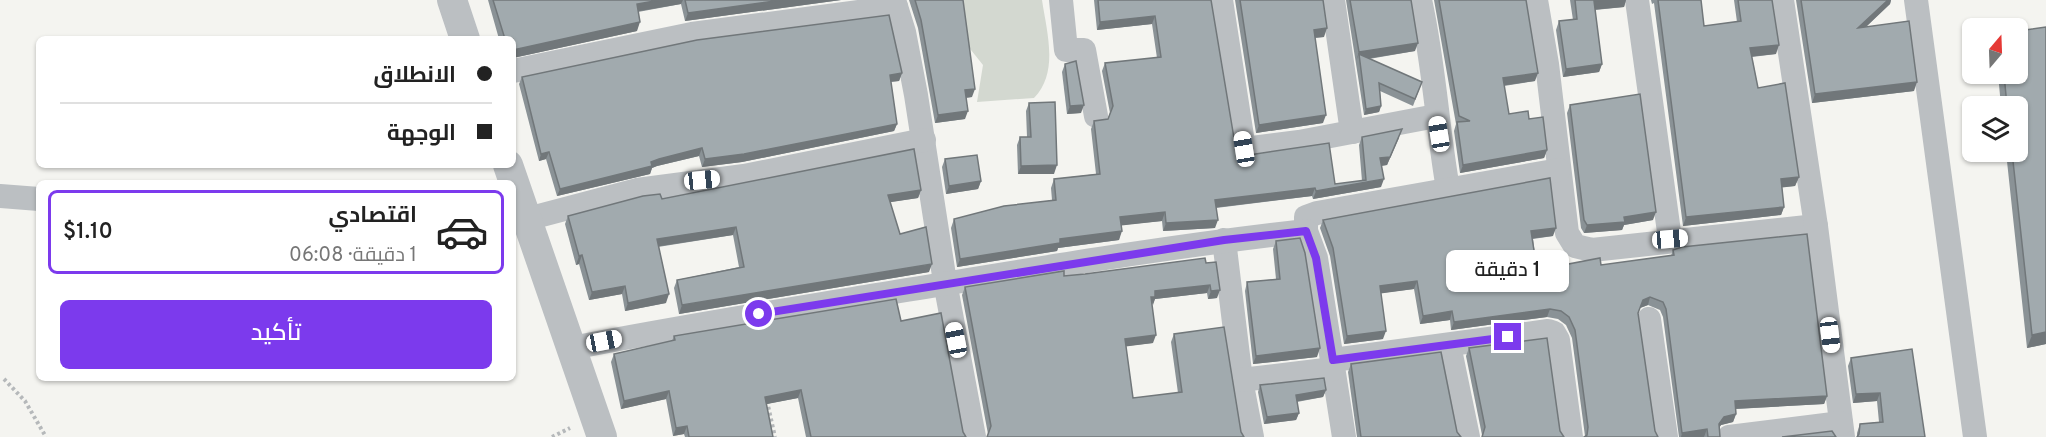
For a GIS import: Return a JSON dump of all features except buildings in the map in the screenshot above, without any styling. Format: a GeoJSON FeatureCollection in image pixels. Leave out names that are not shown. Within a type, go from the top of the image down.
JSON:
{"type":"FeatureCollection","features":[{"type":"Feature","properties":{"kind":"street"},"geometry":{"type":"LineString","coordinates":[[452,0],[464,36]]}},
{"type":"Feature","properties":{"kind":"street"},"geometry":{"type":"LineString","coordinates":[[1060,0],[1066,50],[1084,50],[1096,116]]}},
{"type":"Feature","properties":{"kind":"street"},"geometry":{"type":"LineString","coordinates":[[1221,0],[1244,149],[1436,116]]}},
{"type":"Feature","properties":{"kind":"street"},"geometry":{"type":"LineString","coordinates":[[1333,0],[1352,132]]}},
{"type":"Feature","properties":{"kind":"street"},"geometry":{"type":"LineString","coordinates":[[1420,0],[1432,59],[1436,116],[1448,189]]}},
{"type":"Feature","properties":{"kind":"street"},"geometry":{"type":"LineString","coordinates":[[1536,0],[1547,64],[1567,232],[1575,246],[1592,250],[1670,239],[1816,226]]}},
{"type":"Feature","properties":{"kind":"street"},"geometry":{"type":"LineString","coordinates":[[1637,0],[1670,239]]}},
{"type":"Feature","properties":{"kind":"street"},"geometry":{"type":"LineString","coordinates":[[1729,437],[1842,430],[1816,226],[1782,0]]}},
{"type":"Feature","properties":{"kind":"street"},"geometry":{"type":"LineString","coordinates":[[1916,0],[1975,437]]}},
{"type":"Feature","properties":{"kind":"street"},"geometry":{"type":"LineString","coordinates":[[516,70],[692,34],[895,4],[904,32],[924,140],[945,282],[974,437]]}},
{"type":"Feature","properties":{"kind":"street"},"geometry":{"type":"LineString","coordinates":[[520,220],[637,190],[744,176],[924,140]]}},
{"type":"Feature","properties":{"kind":"street"},"geometry":{"type":"LineString","coordinates":[[1344,437],[1316,258],[1306,231],[1306,217],[1317,213],[1559,170]]}},
{"type":"Feature","properties":{"kind":"street"},"geometry":{"type":"LineString","coordinates":[[0,196],[36,199]]}},
{"type":"Feature","properties":{"kind":"street"},"geometry":{"type":"LineString","coordinates":[[516,202],[520,220],[572,348],[602,437]]}},
{"type":"Feature","properties":{"kind":"street"},"geometry":{"type":"LineString","coordinates":[[572,348],[663,329],[945,282],[1224,240],[1306,231]]}},
{"type":"Feature","properties":{"kind":"street"},"geometry":{"type":"LineString","coordinates":[[1224,240],[1241,381],[1252,437]]}},
{"type":"Feature","properties":{"kind":"street"},"geometry":{"type":"LineString","coordinates":[[1649,318],[1666,437]]}},
{"type":"Feature","properties":{"kind":"street"},"geometry":{"type":"LineString","coordinates":[[1241,381],[1449,345],[1548,331],[1554,333],[1558,339],[1571,437]]}},
{"type":"Feature","properties":{"kind":"street"},"geometry":{"type":"LineString","coordinates":[[1449,345],[1468,437]]}},
{"type":"Feature","properties":{"kind":"path"},"geometry":{"type":"LineString","coordinates":[[4,379],[25,401],[46,437]]}},
{"type":"Feature","properties":{"kind":"path"},"geometry":{"type":"LineString","coordinates":[[765,392],[775,437]]}},
{"type":"Feature","properties":{"kind":"shaded area"},"geometry":{"type":"Polygon","coordinates":[[[948,0],[1042,0],[1049,64],[1042,88],[1034,98],[977,102],[983,65],[947,20],[948,0]]]}},
{"type":"Feature","properties":{"kind":"route"},"geometry":{"type":"LineString","coordinates":[[759,314],[945,282],[1224,240],[1306,231],[1316,258],[1333,360],[1508,337]]}}]}
